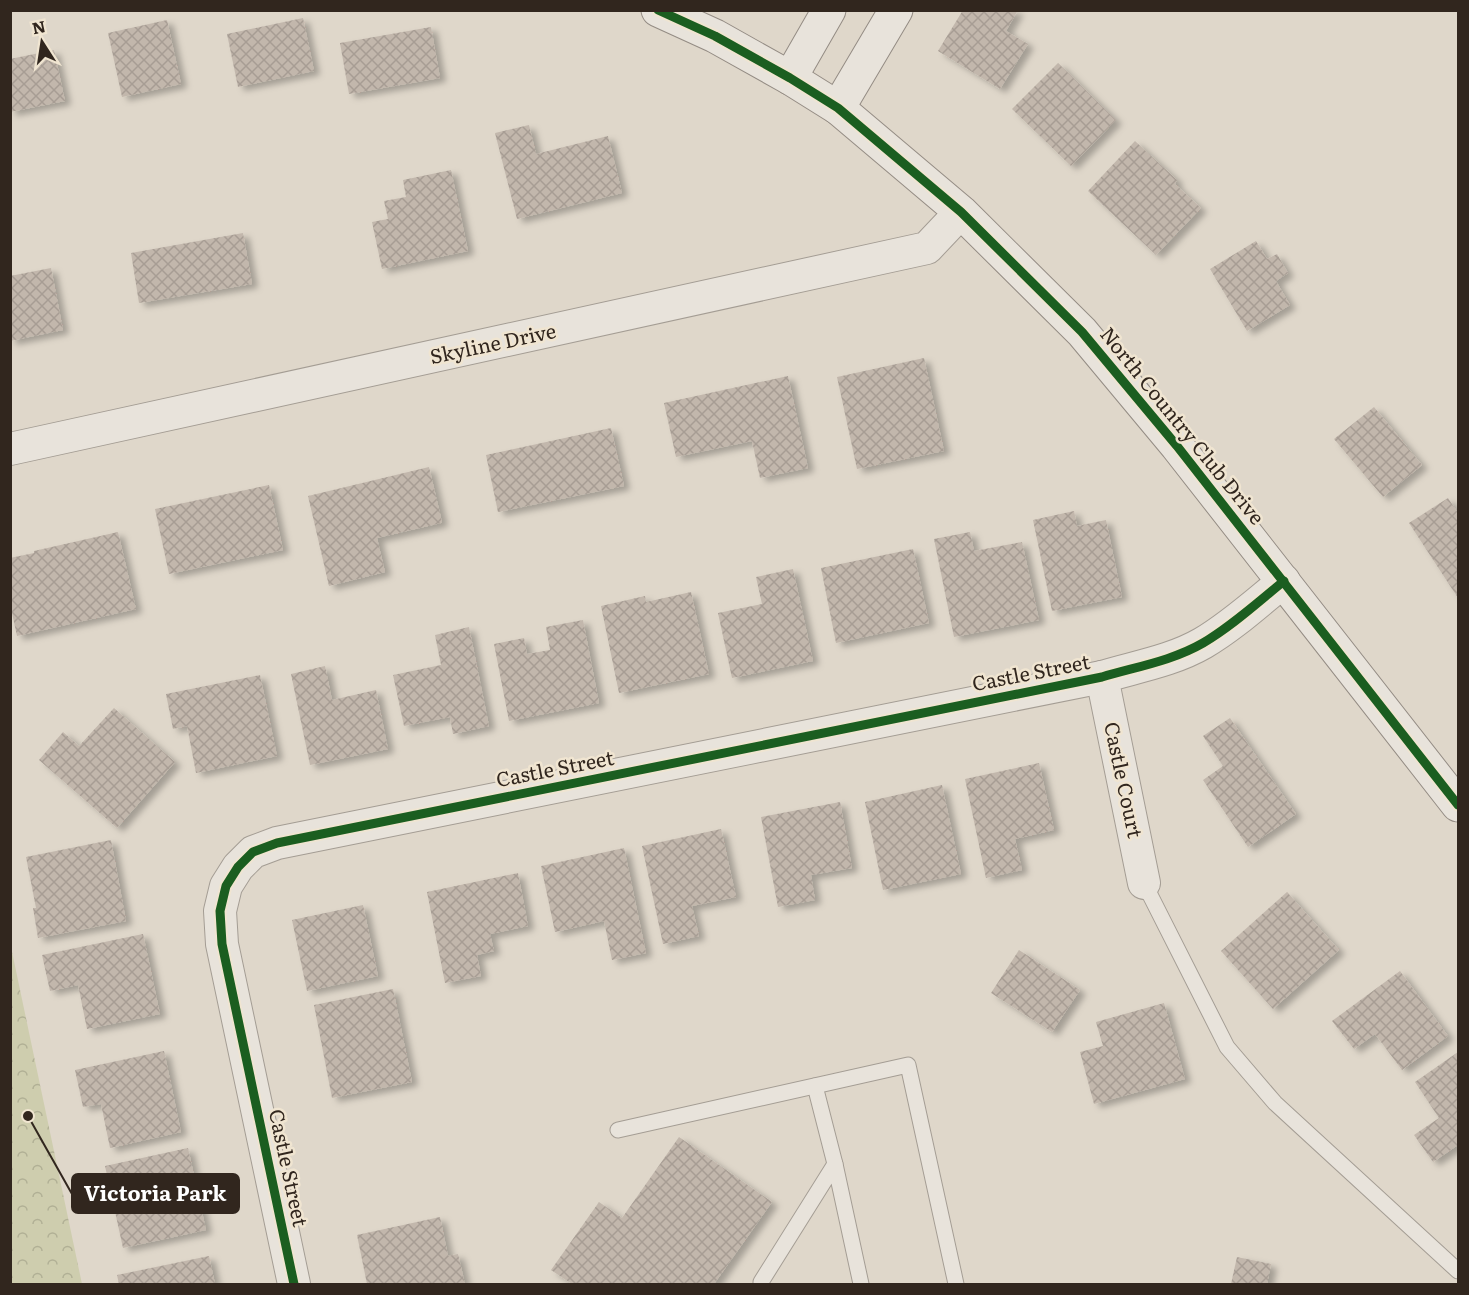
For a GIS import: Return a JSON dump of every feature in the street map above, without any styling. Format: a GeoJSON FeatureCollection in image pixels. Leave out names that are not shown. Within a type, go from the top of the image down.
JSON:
{"type":"FeatureCollection","features":[{"type":"Feature","properties":{"kind":"street","name":"North Country Club Drive"},"geometry":{"type":"LineString","coordinates":[[658,10],[715,36],[838,108],[961,212],[1082,332],[1177,446],[1458,805]]}},
{"type":"Feature","properties":{"kind":"street"},"geometry":{"type":"LineString","coordinates":[[790,78],[830,10]]}},
{"type":"Feature","properties":{"kind":"street"},"geometry":{"type":"LineString","coordinates":[[838,108],[896,10]]}},
{"type":"Feature","properties":{"kind":"street","name":"Skyline Drive"},"geometry":{"type":"LineString","coordinates":[[10,449],[927,248],[961,212]]}},
{"type":"Feature","properties":{"kind":"street","name":"Castle Street"},"geometry":{"type":"LineString","coordinates":[[294,1284],[222,944],[220,910],[226,886],[238,867],[253,852],[277,843],[1102,677],[1175,656],[1203,643],[1284,581]]}},
{"type":"Feature","properties":{"kind":"street","name":"Castle Court"},"geometry":{"type":"LineString","coordinates":[[1102,677],[1144,883]]}},
{"type":"Feature","properties":{"kind":"lane"},"geometry":{"type":"LineString","coordinates":[[1144,883],[1227,1047],[1275,1103],[1458,1271]]}},
{"type":"Feature","properties":{"kind":"lane"},"geometry":{"type":"LineString","coordinates":[[618,1130],[908,1065],[956,1284]]}},
{"type":"Feature","properties":{"kind":"lane"},"geometry":{"type":"LineString","coordinates":[[815,1086],[835,1164],[861,1284]]}},
{"type":"Feature","properties":{"kind":"lane"},"geometry":{"type":"LineString","coordinates":[[761,1284],[835,1164]]}},
{"type":"Feature","properties":{"kind":"green space"},"geometry":{"type":"Polygon","coordinates":[[[11,947],[82,1284],[11,1284],[11,947]]]}},
{"type":"Feature","properties":{"kind":"building"},"geometry":{"type":"Polygon","coordinates":[[[963,10],[1018,10],[1006,31],[1028,44],[1000,89],[938,51],[963,10]]]}},
{"type":"Feature","properties":{"kind":"building"},"geometry":{"type":"Polygon","coordinates":[[[303,18],[314,71],[238,87],[227,34],[303,18]]]}},
{"type":"Feature","properties":{"kind":"building"},"geometry":{"type":"Polygon","coordinates":[[[167,20],[181,84],[122,97],[108,33],[167,20]]]}},
{"type":"Feature","properties":{"kind":"building"},"geometry":{"type":"Polygon","coordinates":[[[431,27],[440,78],[349,94],[340,43],[431,27]]]}},
{"type":"Feature","properties":{"kind":"building"},"geometry":{"type":"Polygon","coordinates":[[[54,50],[65,101],[10,112],[10,59],[54,50]]]}},
{"type":"Feature","properties":{"kind":"building"},"geometry":{"type":"Polygon","coordinates":[[[1058,63],[1116,120],[1071,166],[1012,109],[1058,63]]]}},
{"type":"Feature","properties":{"kind":"building"},"geometry":{"type":"Polygon","coordinates":[[[529,125],[536,154],[608,136],[622,193],[517,219],[495,133],[529,125]]]}},
{"type":"Feature","properties":{"kind":"building"},"geometry":{"type":"Polygon","coordinates":[[[1135,141],[1177,180],[1175,184],[1201,208],[1156,255],[1088,191],[1135,141]]]}},
{"type":"Feature","properties":{"kind":"building"},"geometry":{"type":"Polygon","coordinates":[[[451,170],[468,251],[382,269],[372,222],[388,219],[384,201],[406,197],[403,180],[451,170]]]}},
{"type":"Feature","properties":{"kind":"building"},"geometry":{"type":"Polygon","coordinates":[[[243,233],[252,284],[139,303],[131,253],[243,233]]]}},
{"type":"Feature","properties":{"kind":"building"},"geometry":{"type":"Polygon","coordinates":[[[1256,241],[1267,259],[1277,254],[1288,273],[1276,281],[1290,305],[1247,331],[1210,269],[1256,241]]]}},
{"type":"Feature","properties":{"kind":"building"},"geometry":{"type":"Polygon","coordinates":[[[51,268],[63,330],[10,341],[10,276],[51,268]]]}},
{"type":"Feature","properties":{"kind":"building"},"geometry":{"type":"Polygon","coordinates":[[[924,358],[944,451],[857,469],[837,377],[924,358]]]}},
{"type":"Feature","properties":{"kind":"building"},"geometry":{"type":"Polygon","coordinates":[[[788,376],[808,468],[760,478],[752,441],[676,457],[664,403],[788,376]]]}},
{"type":"Feature","properties":{"kind":"building"},"geometry":{"type":"Polygon","coordinates":[[[1374,407],[1422,465],[1383,497],[1334,439],[1374,407]]]}},
{"type":"Feature","properties":{"kind":"building"},"geometry":{"type":"Polygon","coordinates":[[[611,428],[624,486],[498,512],[486,455],[611,428]]]}},
{"type":"Feature","properties":{"kind":"building"},"geometry":{"type":"Polygon","coordinates":[[[429,467],[442,522],[377,538],[385,572],[329,586],[308,496],[429,467]]]}},
{"type":"Feature","properties":{"kind":"building"},"geometry":{"type":"Polygon","coordinates":[[[269,485],[283,550],[169,574],[155,509],[269,485]]]}},
{"type":"Feature","properties":{"kind":"building"},"geometry":{"type":"Polygon","coordinates":[[[1448,498],[1458,513],[1458,598],[1409,523],[1448,498]]]}},
{"type":"Feature","properties":{"kind":"building"},"geometry":{"type":"Polygon","coordinates":[[[1074,511],[1077,526],[1106,520],[1122,597],[1052,611],[1033,520],[1074,511]]]}},
{"type":"Feature","properties":{"kind":"building"},"geometry":{"type":"Polygon","coordinates":[[[118,532],[136,609],[17,636],[10,604],[10,558],[118,532]]]}},
{"type":"Feature","properties":{"kind":"building"},"geometry":{"type":"Polygon","coordinates":[[[970,532],[974,551],[1022,542],[1039,620],[954,637],[934,539],[970,532]]]}},
{"type":"Feature","properties":{"kind":"building"},"geometry":{"type":"Polygon","coordinates":[[[913,549],[929,623],[836,643],[821,568],[913,549]]]}},
{"type":"Feature","properties":{"kind":"building"},"geometry":{"type":"Polygon","coordinates":[[[793,569],[813,661],[732,678],[718,613],[762,604],[756,577],[793,569]]]}},
{"type":"Feature","properties":{"kind":"building"},"geometry":{"type":"Polygon","coordinates":[[[691,592],[709,674],[619,693],[601,606],[645,596],[646,602],[691,592]]]}},
{"type":"Feature","properties":{"kind":"building"},"geometry":{"type":"Polygon","coordinates":[[[583,620],[599,703],[509,721],[494,644],[524,638],[527,654],[550,650],[546,627],[583,620]]]}},
{"type":"Feature","properties":{"kind":"building"},"geometry":{"type":"Polygon","coordinates":[[[469,627],[489,726],[453,734],[450,717],[404,726],[393,675],[441,665],[435,635],[469,627]]]}},
{"type":"Feature","properties":{"kind":"building"},"geometry":{"type":"Polygon","coordinates":[[[325,666],[332,700],[376,690],[388,749],[310,765],[291,674],[325,666]]]}},
{"type":"Feature","properties":{"kind":"building"},"geometry":{"type":"Polygon","coordinates":[[[260,675],[277,756],[196,773],[187,726],[173,729],[166,694],[260,675]]]}},
{"type":"Feature","properties":{"kind":"building"},"geometry":{"type":"Polygon","coordinates":[[[114,708],[175,762],[117,828],[39,760],[63,732],[79,746],[114,708]]]}},
{"type":"Feature","properties":{"kind":"building"},"geometry":{"type":"Polygon","coordinates":[[[1230,718],[1296,814],[1248,847],[1203,780],[1223,766],[1203,736],[1230,718]]]}},
{"type":"Feature","properties":{"kind":"building"},"geometry":{"type":"Polygon","coordinates":[[[1039,763],[1054,830],[1015,839],[1022,870],[986,878],[965,779],[1039,763]]]}},
{"type":"Feature","properties":{"kind":"building"},"geometry":{"type":"Polygon","coordinates":[[[942,785],[961,874],[883,890],[865,802],[942,785]]]}},
{"type":"Feature","properties":{"kind":"building"},"geometry":{"type":"Polygon","coordinates":[[[840,802],[852,868],[811,875],[815,900],[778,907],[761,817],[840,802]]]}},
{"type":"Feature","properties":{"kind":"building"},"geometry":{"type":"Polygon","coordinates":[[[721,829],[736,897],[692,906],[699,936],[663,944],[642,846],[721,829]]]}},
{"type":"Feature","properties":{"kind":"building"},"geometry":{"type":"Polygon","coordinates":[[[111,840],[126,921],[38,938],[33,908],[36,908],[26,857],[111,840]]]}},
{"type":"Feature","properties":{"kind":"building"},"geometry":{"type":"Polygon","coordinates":[[[624,848],[646,953],[612,960],[604,921],[555,932],[541,866],[624,848]]]}},
{"type":"Feature","properties":{"kind":"building"},"geometry":{"type":"Polygon","coordinates":[[[518,873],[528,926],[490,934],[494,951],[477,955],[481,976],[445,983],[427,892],[518,873]]]}},
{"type":"Feature","properties":{"kind":"building"},"geometry":{"type":"Polygon","coordinates":[[[1287,892],[1339,950],[1273,1009],[1221,951],[1287,892]]]}},
{"type":"Feature","properties":{"kind":"building"},"geometry":{"type":"Polygon","coordinates":[[[363,905],[378,976],[307,991],[292,920],[363,905]]]}},
{"type":"Feature","properties":{"kind":"building"},"geometry":{"type":"Polygon","coordinates":[[[143,934],[160,1014],[87,1029],[78,985],[50,991],[42,955],[143,934]]]}},
{"type":"Feature","properties":{"kind":"building"},"geometry":{"type":"Polygon","coordinates":[[[1019,950],[1080,990],[1052,1032],[991,993],[1019,950]]]}},
{"type":"Feature","properties":{"kind":"building"},"geometry":{"type":"Polygon","coordinates":[[[1400,971],[1448,1036],[1402,1070],[1375,1034],[1354,1049],[1332,1021],[1400,971]]]}},
{"type":"Feature","properties":{"kind":"building"},"geometry":{"type":"Polygon","coordinates":[[[393,989],[412,1082],[332,1098],[314,1005],[393,989]]]}},
{"type":"Feature","properties":{"kind":"building"},"geometry":{"type":"Polygon","coordinates":[[[1164,1003],[1185,1079],[1094,1104],[1080,1052],[1103,1046],[1096,1022],[1164,1003]]]}},
{"type":"Feature","properties":{"kind":"building"},"geometry":{"type":"Polygon","coordinates":[[[164,1051],[181,1132],[110,1148],[101,1104],[83,1107],[75,1070],[164,1051]]]}},
{"type":"Feature","properties":{"kind":"building"},"geometry":{"type":"Polygon","coordinates":[[[1458,1052],[1458,1145],[1433,1162],[1414,1135],[1439,1118],[1415,1082],[1458,1052]]]}},
{"type":"Feature","properties":{"kind":"building"},"geometry":{"type":"Polygon","coordinates":[[[679,1137],[772,1202],[714,1284],[572,1284],[551,1270],[599,1202],[622,1218],[679,1137]]]}},
{"type":"Feature","properties":{"kind":"building"},"geometry":{"type":"Polygon","coordinates":[[[188,1148],[206,1230],[123,1248],[105,1166],[188,1148]]]}},
{"type":"Feature","properties":{"kind":"building"},"geometry":{"type":"Polygon","coordinates":[[[440,1217],[448,1256],[458,1254],[465,1284],[367,1284],[357,1235],[440,1217]]]}},
{"type":"Feature","properties":{"kind":"building"},"geometry":{"type":"Polygon","coordinates":[[[209,1256],[215,1284],[119,1284],[117,1275],[209,1256]]]}},
{"type":"Feature","properties":{"kind":"building"},"geometry":{"type":"Polygon","coordinates":[[[1237,1257],[1271,1264],[1267,1284],[1231,1284],[1237,1257]]]}},
{"type":"Feature","properties":{"kind":"cycle path"},"geometry":{"type":"LineString","coordinates":[[658,10],[715,36],[838,108],[961,212],[1082,332],[1177,446],[1458,805]]}},
{"type":"Feature","properties":{"kind":"cycle path"},"geometry":{"type":"LineString","coordinates":[[294,1284],[222,944],[220,911],[226,886],[238,867],[253,852],[277,843],[1102,677],[1166,659],[1203,643],[1235,621],[1284,581]]}},
{"type":"Feature","properties":{"kind":"place","name":"Victoria Park"},"geometry":{"type":"Point","coordinates":[28,1116]}}]}
